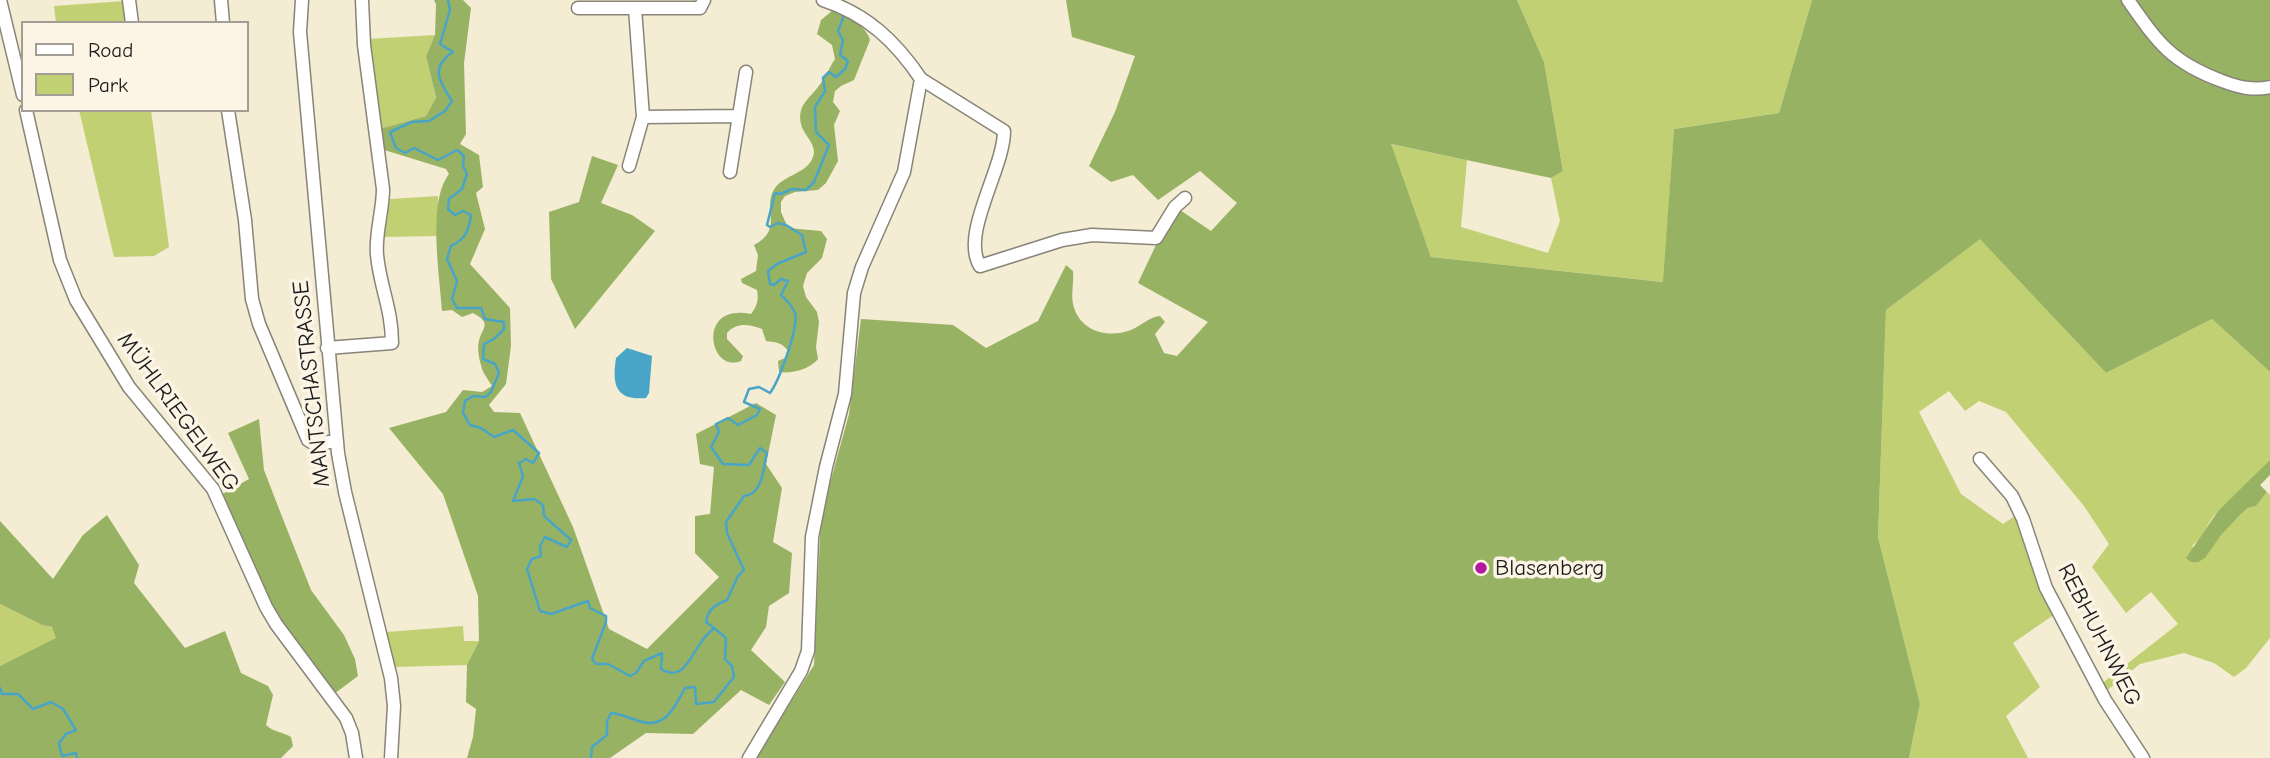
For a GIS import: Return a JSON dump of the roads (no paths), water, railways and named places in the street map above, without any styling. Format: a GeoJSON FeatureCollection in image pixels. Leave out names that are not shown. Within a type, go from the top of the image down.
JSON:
{"type":"FeatureCollection","features":[{"type":"Feature","properties":{"kind":"street"},"geometry":{"type":"LineString","coordinates":[[0,0],[21,87]]}},
{"type":"Feature","properties":{"kind":"street"},"geometry":{"type":"LineString","coordinates":[[129,0],[132,21]]}},
{"type":"Feature","properties":{"kind":"street"},"geometry":{"type":"LineString","coordinates":[[221,0],[223,21]]}},
{"type":"Feature","properties":{"kind":"street","name":"MANTSCHASTRASSE"},"geometry":{"type":"LineString","coordinates":[[302,0],[300,32],[337,441],[345,492],[391,678],[394,723],[391,758]]}},
{"type":"Feature","properties":{"kind":"street"},"geometry":{"type":"LineString","coordinates":[[327,348],[392,343],[392,319],[377,251],[383,189],[362,0]]}},
{"type":"Feature","properties":{"kind":"street"},"geometry":{"type":"LineString","coordinates":[[578,8],[700,8],[704,0]]}},
{"type":"Feature","properties":{"kind":"street"},"geometry":{"type":"LineString","coordinates":[[823,0],[851,11],[884,34],[904,52],[921,79],[1004,131],[1000,159],[975,238],[975,256],[981,266],[1062,240],[1092,235],[1156,238],[1175,207],[1185,198]]}},
{"type":"Feature","properties":{"kind":"street"},"geometry":{"type":"LineString","coordinates":[[2128,0],[2160,44],[2180,62],[2236,86],[2260,90],[2270,87]]}},
{"type":"Feature","properties":{"kind":"street"},"geometry":{"type":"LineString","coordinates":[[629,166],[643,117],[635,8]]}},
{"type":"Feature","properties":{"kind":"street"},"geometry":{"type":"LineString","coordinates":[[730,172],[746,72]]}},
{"type":"Feature","properties":{"kind":"street"},"geometry":{"type":"LineString","coordinates":[[749,758],[801,671],[808,651],[812,537],[845,394],[854,293],[862,267],[904,172],[921,79]]}},
{"type":"Feature","properties":{"kind":"street","name":"MÜHLRIEGELWEG"},"geometry":{"type":"LineString","coordinates":[[26,112],[60,260],[76,300],[129,387],[213,489],[266,607],[346,718],[352,733],[356,758]]}},
{"type":"Feature","properties":{"kind":"street"},"geometry":{"type":"LineString","coordinates":[[228,112],[245,220],[252,299],[259,324],[308,440],[315,444],[337,441]]}},
{"type":"Feature","properties":{"kind":"street"},"geometry":{"type":"LineString","coordinates":[[643,117],[739,116]]}},
{"type":"Feature","properties":{"kind":"street","name":"REBHUHNWEG"},"geometry":{"type":"LineString","coordinates":[[1980,459],[2012,496],[2023,519],[2046,588],[2105,700],[2143,758]]}},
{"type":"Feature","properties":{"kind":"water"},"geometry":{"type":"Polygon","coordinates":[[[627,348],[652,356],[649,393],[646,398],[628,397],[618,389],[615,376],[616,358],[627,348]]]}},
{"type":"Feature","properties":{"kind":"waterway"},"geometry":{"type":"LineString","coordinates":[[448,0],[450,10],[440,44],[453,52],[441,63],[439,75],[452,101],[445,111],[429,121],[412,122],[390,132],[396,148],[405,153],[414,148],[438,160],[457,150],[464,156],[463,166],[467,174],[462,189],[449,199],[448,209],[455,215],[463,211],[471,215],[466,234],[451,246],[447,259],[457,281],[452,299],[457,308],[481,308],[485,319],[504,322],[504,329],[484,344],[483,359],[495,364],[499,373],[491,392],[485,397],[473,396],[465,401],[463,413],[470,425],[481,428],[494,437],[513,430],[539,453],[533,463],[526,459],[519,463],[523,476],[513,501],[534,499],[543,505],[544,516],[571,540],[567,547],[545,537],[540,546],[541,556],[532,559],[527,569],[540,611],[551,614],[588,601],[590,608],[606,616],[592,659],[596,664],[608,664],[630,676],[636,673],[644,661],[662,653],[661,669],[669,672],[681,670],[714,628],[726,638],[725,659],[732,666],[734,677],[714,702],[696,704],[695,687],[685,688],[662,720],[648,723],[611,713],[607,722],[607,735],[592,747],[591,758]]}},
{"type":"Feature","properties":{"kind":"waterway"},"geometry":{"type":"LineString","coordinates":[[714,628],[706,622],[708,614],[727,600],[738,576],[744,570],[727,533],[726,522],[744,496],[759,486],[767,453],[760,448],[749,465],[723,464],[711,447],[719,432],[716,424],[728,418],[738,425],[757,415],[760,409],[744,402],[749,389],[759,387],[770,393],[791,341],[795,313],[781,295],[788,281],[781,279],[774,285],[770,284],[768,271],[777,264],[806,252],[802,235],[786,225],[767,225],[775,193],[781,194],[792,189],[806,190],[814,182],[829,145],[816,132],[815,107],[825,91],[823,78],[829,72],[836,77],[845,69],[848,61],[840,55],[843,40],[838,31],[845,13]]}},
{"type":"Feature","properties":{"kind":"waterway"},"geometry":{"type":"LineString","coordinates":[[0,688],[2,694],[18,694],[33,709],[51,702],[63,709],[76,730],[66,734],[59,743],[62,756],[76,753],[77,758]]}},
{"type":"Feature","properties":{"kind":"place","name":"Blasenberg"},"geometry":{"type":"Point","coordinates":[1481,568]}}]}
